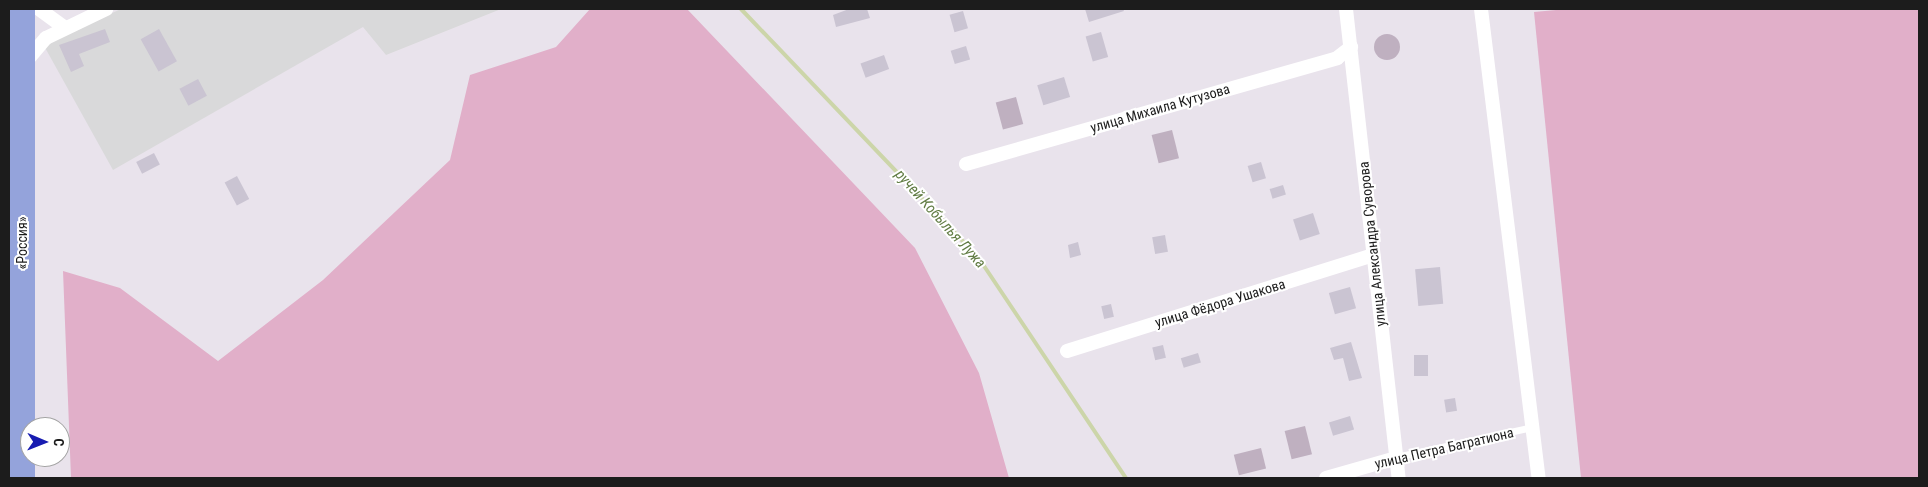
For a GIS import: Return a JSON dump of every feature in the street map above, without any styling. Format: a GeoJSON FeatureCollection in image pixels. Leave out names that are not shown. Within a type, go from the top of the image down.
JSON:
{"type":"FeatureCollection","features":[{"type":"Feature","properties":{"kind":"highway","name":"«Россия»"},"geometry":{"type":"LineString","coordinates":[[22,9],[22,478]]}},
{"type":"Feature","properties":{"kind":"street"},"geometry":{"type":"LineString","coordinates":[[39,9],[64,27]]}},
{"type":"Feature","properties":{"kind":"street"},"geometry":{"type":"LineString","coordinates":[[22,70],[36,47],[64,27],[106,9]]}},
{"type":"Feature","properties":{"kind":"street","name":"улица Александра Суворова"},"geometry":{"type":"LineString","coordinates":[[1346,9],[1399,478]]}},
{"type":"Feature","properties":{"kind":"street"},"geometry":{"type":"LineString","coordinates":[[1481,9],[1539,478]]}},
{"type":"Feature","properties":{"kind":"street","name":"улица Михаила Кутузова"},"geometry":{"type":"LineString","coordinates":[[966,164],[1336,58],[1351,47]]}},
{"type":"Feature","properties":{"kind":"street","name":"улица Фёдора Ушакова"},"geometry":{"type":"LineString","coordinates":[[1067,351],[1373,255]]}},
{"type":"Feature","properties":{"kind":"street","name":"улица Петра Багратиона"},"geometry":{"type":"LineString","coordinates":[[1326,478],[1396,458]]}},
{"type":"Feature","properties":{"kind":"lane","name":"улица Петра Багратиона"},"geometry":{"type":"LineString","coordinates":[[1396,458],[1533,427]]}},
{"type":"Feature","properties":{"kind":"shaded area"},"geometry":{"type":"Polygon","coordinates":[[[121,9],[501,9],[386,55],[363,27],[113,170],[43,44],[121,9]]]}},
{"type":"Feature","properties":{"kind":"shaded area"},"geometry":{"type":"Polygon","coordinates":[[[590,9],[687,9],[915,248],[979,373],[1009,478],[71,478],[63,271],[120,288],[218,361],[323,280],[450,160],[470,75],[556,47],[590,9]]]}},
{"type":"Feature","properties":{"kind":"shaded area"},"geometry":{"type":"Polygon","coordinates":[[[1567,9],[1919,9],[1919,478],[1581,478],[1534,12],[1567,9]]]}},
{"type":"Feature","properties":{"kind":"shaded area"},"geometry":{"type":"Polygon","coordinates":[[[1387,34],[1396,38],[1400,47],[1396,56],[1387,60],[1378,56],[1374,47],[1378,38],[1387,34]]]}},
{"type":"Feature","properties":{"kind":"shaded area"},"geometry":{"type":"Polygon","coordinates":[[[1016,97],[1023,124],[1003,129],[996,102],[1016,97]]]}},
{"type":"Feature","properties":{"kind":"shaded area"},"geometry":{"type":"Polygon","coordinates":[[[1172,130],[1179,158],[1159,163],[1152,135],[1172,130]]]}},
{"type":"Feature","properties":{"kind":"shaded area"},"geometry":{"type":"Polygon","coordinates":[[[1305,426],[1312,454],[1292,459],[1285,431],[1305,426]]]}},
{"type":"Feature","properties":{"kind":"shaded area"},"geometry":{"type":"Polygon","coordinates":[[[1261,448],[1266,468],[1239,475],[1234,455],[1261,448]]]}},
{"type":"Feature","properties":{"kind":"building"},"geometry":{"type":"Polygon","coordinates":[[[849,9],[867,9],[870,18],[836,27],[833,15],[849,9]]]}},
{"type":"Feature","properties":{"kind":"building"},"geometry":{"type":"Polygon","coordinates":[[[1085,9],[1123,9],[1124,11],[1089,22],[1085,9]]]}},
{"type":"Feature","properties":{"kind":"building"},"geometry":{"type":"Polygon","coordinates":[[[963,11],[968,28],[955,32],[950,15],[963,11]]]}},
{"type":"Feature","properties":{"kind":"building"},"geometry":{"type":"Polygon","coordinates":[[[105,29],[110,42],[79,54],[84,66],[71,72],[59,45],[105,29]]]}},
{"type":"Feature","properties":{"kind":"building"},"geometry":{"type":"Polygon","coordinates":[[[159,29],[177,61],[159,72],[141,39],[159,29]]]}},
{"type":"Feature","properties":{"kind":"building"},"geometry":{"type":"Polygon","coordinates":[[[1101,32],[1108,57],[1093,61],[1086,36],[1101,32]]]}},
{"type":"Feature","properties":{"kind":"building"},"geometry":{"type":"Polygon","coordinates":[[[966,46],[970,59],[955,64],[951,51],[966,46]]]}},
{"type":"Feature","properties":{"kind":"building"},"geometry":{"type":"Polygon","coordinates":[[[884,55],[889,69],[866,78],[861,64],[884,55]]]}},
{"type":"Feature","properties":{"kind":"building"},"geometry":{"type":"Polygon","coordinates":[[[1064,77],[1070,97],[1043,105],[1037,85],[1064,77]]]}},
{"type":"Feature","properties":{"kind":"building"},"geometry":{"type":"Polygon","coordinates":[[[198,79],[207,96],[188,106],[179,89],[198,79]]]}},
{"type":"Feature","properties":{"kind":"building"},"geometry":{"type":"Polygon","coordinates":[[[154,153],[160,165],[142,174],[136,162],[154,153]]]}},
{"type":"Feature","properties":{"kind":"building"},"geometry":{"type":"Polygon","coordinates":[[[1261,162],[1266,178],[1253,182],[1248,166],[1261,162]]]}},
{"type":"Feature","properties":{"kind":"building"},"geometry":{"type":"Polygon","coordinates":[[[237,176],[249,199],[237,206],[225,183],[237,176]]]}},
{"type":"Feature","properties":{"kind":"building"},"geometry":{"type":"Polygon","coordinates":[[[1283,185],[1286,195],[1273,199],[1270,189],[1283,185]]]}},
{"type":"Feature","properties":{"kind":"building"},"geometry":{"type":"Polygon","coordinates":[[[1313,213],[1320,234],[1300,240],[1293,219],[1313,213]]]}},
{"type":"Feature","properties":{"kind":"building"},"geometry":{"type":"Polygon","coordinates":[[[1165,235],[1168,252],[1155,254],[1152,237],[1165,235]]]}},
{"type":"Feature","properties":{"kind":"building"},"geometry":{"type":"Polygon","coordinates":[[[1078,242],[1081,255],[1070,258],[1068,245],[1078,242]]]}},
{"type":"Feature","properties":{"kind":"building"},"geometry":{"type":"Polygon","coordinates":[[[1440,267],[1443,304],[1418,306],[1415,269],[1440,267]]]}},
{"type":"Feature","properties":{"kind":"building"},"geometry":{"type":"Polygon","coordinates":[[[1350,287],[1356,308],[1335,314],[1329,293],[1350,287]]]}},
{"type":"Feature","properties":{"kind":"building"},"geometry":{"type":"Polygon","coordinates":[[[1111,304],[1114,317],[1104,319],[1101,306],[1111,304]]]}},
{"type":"Feature","properties":{"kind":"building"},"geometry":{"type":"Polygon","coordinates":[[[1351,342],[1362,378],[1349,381],[1343,358],[1334,360],[1330,348],[1351,342]]]}},
{"type":"Feature","properties":{"kind":"building"},"geometry":{"type":"Polygon","coordinates":[[[1163,345],[1166,358],[1155,360],[1152,347],[1163,345]]]}},
{"type":"Feature","properties":{"kind":"building"},"geometry":{"type":"Polygon","coordinates":[[[1198,353],[1201,363],[1184,368],[1181,358],[1198,353]]]}},
{"type":"Feature","properties":{"kind":"building"},"geometry":{"type":"Polygon","coordinates":[[[1414,355],[1428,355],[1428,376],[1414,376],[1414,355]]]}},
{"type":"Feature","properties":{"kind":"building"},"geometry":{"type":"Polygon","coordinates":[[[1455,398],[1457,411],[1446,413],[1444,400],[1455,398]]]}},
{"type":"Feature","properties":{"kind":"building"},"geometry":{"type":"Polygon","coordinates":[[[1350,416],[1354,429],[1333,436],[1329,422],[1350,416]]]}},
{"type":"Feature","properties":{"kind":"waterway","name":"ручей Кобылья Лужа"},"geometry":{"type":"LineString","coordinates":[[741,9],[978,257],[1126,478]]}}]}
